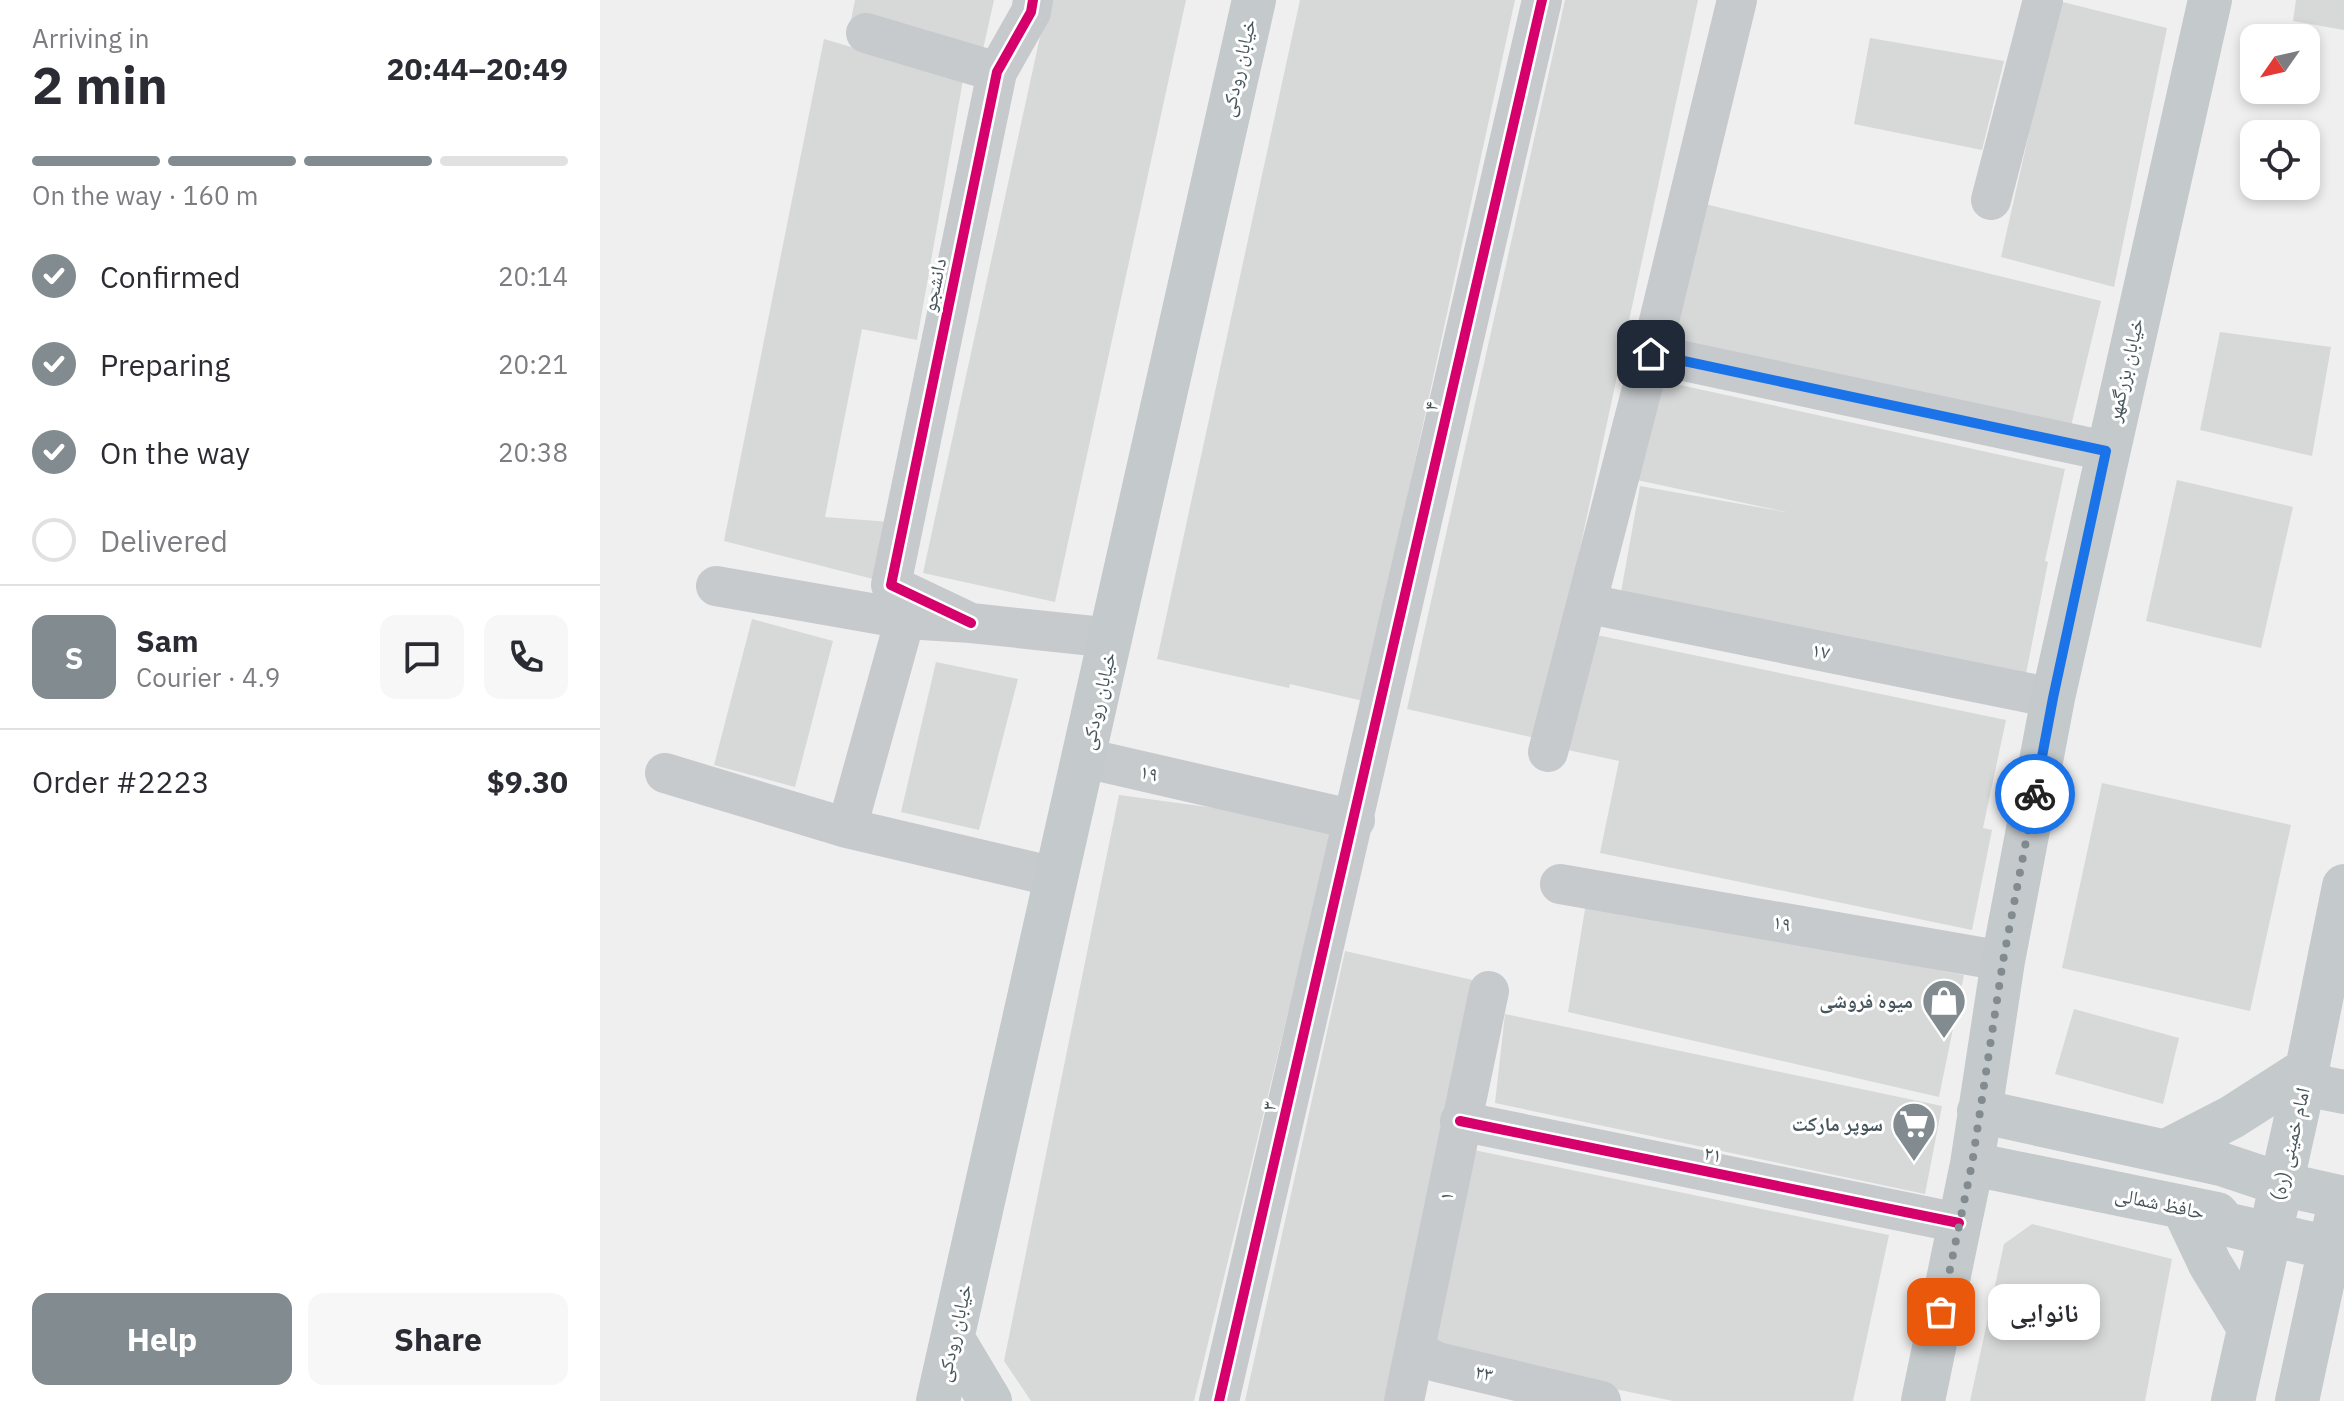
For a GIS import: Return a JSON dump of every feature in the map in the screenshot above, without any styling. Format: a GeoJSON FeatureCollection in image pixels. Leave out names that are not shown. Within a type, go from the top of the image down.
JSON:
{"type":"FeatureCollection","features":[{"type":"Feature","properties":{"kind":"main road","name":"خیابان رودکی"},"geometry":{"type":"LineString","coordinates":[[938,1401],[1254,0]]}},
{"type":"Feature","properties":{"kind":"main road","name":"خیابان بزرگمهر"},"geometry":{"type":"LineString","coordinates":[[1923,1401],[1972,1164],[2003,961],[2053,698],[2208,1]]}},
{"type":"Feature","properties":{"kind":"main road","name":"امام خمینی (ره)"},"geometry":{"type":"LineString","coordinates":[[2233,1401],[2281,1184],[2318,1080],[2344,886]]}},
{"type":"Feature","properties":{"kind":"main road"},"geometry":{"type":"LineString","coordinates":[[2166,1151],[2232,1117],[2318,1080]]}},
{"type":"Feature","properties":{"kind":"main road"},"geometry":{"type":"LineString","coordinates":[[1979,1111],[2221,1164],[2281,1184],[2343,1194],[2322,1335],[2297,1401]]}},
{"type":"Feature","properties":{"kind":"main road","name":"حافظ شمالی"},"geometry":{"type":"LineString","coordinates":[[1972,1164],[2217,1214],[2225,1224],[2337,1248]]}},
{"type":"Feature","properties":{"kind":"main road"},"geometry":{"type":"LineString","coordinates":[[2183,1207],[2210,1264],[2251,1319],[2274,1305],[2296,1308],[2322,1335]]}},
{"type":"Feature","properties":{"kind":"main road"},"geometry":{"type":"LineString","coordinates":[[953,1339],[990,1401]]}},
{"type":"Feature","properties":{"kind":"street","name":"دانشجو"},"geometry":{"type":"LineString","coordinates":[[847,828],[898,602],[997,72],[1031,12],[1033,0]]}},
{"type":"Feature","properties":{"kind":"street","name":"۴"},"geometry":{"type":"LineString","coordinates":[[1355,820],[1542,0]]}},
{"type":"Feature","properties":{"kind":"street"},"geometry":{"type":"LineString","coordinates":[[1548,752],[1589,604],[1737,0]]}},
{"type":"Feature","properties":{"kind":"street"},"geometry":{"type":"LineString","coordinates":[[1991,200],[2043,0]]}},
{"type":"Feature","properties":{"kind":"street"},"geometry":{"type":"LineString","coordinates":[[866,33],[997,72]]}},
{"type":"Feature","properties":{"kind":"street"},"geometry":{"type":"LineString","coordinates":[[1651,354],[2106,451]]}},
{"type":"Feature","properties":{"kind":"street"},"geometry":{"type":"LineString","coordinates":[[716,586],[898,602],[971,623],[1112,638]]}},
{"type":"Feature","properties":{"kind":"street","name":"۱۷"},"geometry":{"type":"LineString","coordinates":[[1589,604],[2053,698]]}},
{"type":"Feature","properties":{"kind":"street","name":"۱۹"},"geometry":{"type":"LineString","coordinates":[[1085,758],[1355,820]]}},
{"type":"Feature","properties":{"kind":"street"},"geometry":{"type":"LineString","coordinates":[[665,773],[847,828],[1055,877]]}},
{"type":"Feature","properties":{"kind":"street","name":"۳"},"geometry":{"type":"LineString","coordinates":[[1219,1401],[1355,820]]}},
{"type":"Feature","properties":{"kind":"street","name":"۱۹"},"geometry":{"type":"LineString","coordinates":[[1560,884],[2003,961]]}},
{"type":"Feature","properties":{"kind":"street","name":"۱"},"geometry":{"type":"LineString","coordinates":[[1404,1401],[1489,991]]}},
{"type":"Feature","properties":{"kind":"street","name":"۲۱"},"geometry":{"type":"LineString","coordinates":[[1460,1121],[1959,1223]]}},
{"type":"Feature","properties":{"kind":"street","name":"۲۳"},"geometry":{"type":"LineString","coordinates":[[1416,1351],[1437,1362],[1601,1401]]}},
{"type":"Feature","properties":{"kind":"building"},"geometry":{"type":"Polygon","coordinates":[[[855,0],[994,0],[982,54],[850,25],[855,0]]]}},
{"type":"Feature","properties":{"kind":"building"},"geometry":{"type":"Polygon","coordinates":[[[1048,0],[1186,0],[1055,602],[923,573],[1048,0]]]}},
{"type":"Feature","properties":{"kind":"building"},"geometry":{"type":"Polygon","coordinates":[[[1300,0],[1515,0],[1363,701],[1157,659],[1300,0]]]}},
{"type":"Feature","properties":{"kind":"building"},"geometry":{"type":"Polygon","coordinates":[[[1565,0],[1698,0],[1539,739],[1407,709],[1565,0]]]}},
{"type":"Feature","properties":{"kind":"building"},"geometry":{"type":"Polygon","coordinates":[[[2296,0],[2344,0],[2344,30],[2293,21],[2296,0]]]}},
{"type":"Feature","properties":{"kind":"building"},"geometry":{"type":"Polygon","coordinates":[[[2059,1],[2167,28],[2114,287],[2001,257],[2059,1]]]}},
{"type":"Feature","properties":{"kind":"building"},"geometry":{"type":"Polygon","coordinates":[[[1870,38],[2004,61],[1982,150],[1854,124],[1870,38]]]}},
{"type":"Feature","properties":{"kind":"building"},"geometry":{"type":"Polygon","coordinates":[[[824,39],[963,80],[917,340],[862,329],[825,517],[890,522],[877,580],[724,541],[824,39]]]}},
{"type":"Feature","properties":{"kind":"building"},"geometry":{"type":"Polygon","coordinates":[[[1701,203],[2101,301],[2071,426],[1669,345],[1701,203]]]}},
{"type":"Feature","properties":{"kind":"building"},"geometry":{"type":"Polygon","coordinates":[[[2220,332],[2331,347],[2312,456],[2200,430],[2220,332]]]}},
{"type":"Feature","properties":{"kind":"building"},"geometry":{"type":"Polygon","coordinates":[[[1657,380],[2065,469],[2045,561],[2048,562],[2024,684],[1621,592],[1640,486],[1791,513],[1632,479],[1657,380]]]}},
{"type":"Feature","properties":{"kind":"building"},"geometry":{"type":"Polygon","coordinates":[[[2177,480],[2293,507],[2261,648],[2146,621],[2177,480]]]}},
{"type":"Feature","properties":{"kind":"building"},"geometry":{"type":"Polygon","coordinates":[[[752,619],[833,641],[795,787],[714,765],[752,619]]]}},
{"type":"Feature","properties":{"kind":"building"},"geometry":{"type":"Polygon","coordinates":[[[1592,634],[2006,720],[1983,828],[1992,830],[1972,930],[1600,853],[1619,761],[1568,750],[1592,634]]]}},
{"type":"Feature","properties":{"kind":"building"},"geometry":{"type":"Polygon","coordinates":[[[936,662],[1018,679],[979,830],[901,812],[936,662]]]}},
{"type":"Feature","properties":{"kind":"building"},"geometry":{"type":"Polygon","coordinates":[[[2102,783],[2291,825],[2250,1011],[2062,968],[2102,783]]]}},
{"type":"Feature","properties":{"kind":"building"},"geometry":{"type":"Polygon","coordinates":[[[1119,795],[1215,808],[1331,835],[1194,1401],[1031,1401],[1004,1361],[1119,795]]]}},
{"type":"Feature","properties":{"kind":"building"},"geometry":{"type":"Polygon","coordinates":[[[1586,903],[1964,975],[1939,1097],[1568,1012],[1586,903]]]}},
{"type":"Feature","properties":{"kind":"building"},"geometry":{"type":"Polygon","coordinates":[[[1345,951],[1477,981],[1384,1401],[1245,1401],[1345,951]]]}},
{"type":"Feature","properties":{"kind":"building"},"geometry":{"type":"Polygon","coordinates":[[[2074,1009],[2179,1038],[2163,1104],[2055,1074],[2074,1009]]]}},
{"type":"Feature","properties":{"kind":"building"},"geometry":{"type":"Polygon","coordinates":[[[1505,1014],[1942,1106],[1925,1194],[1495,1103],[1505,1014]]]}},
{"type":"Feature","properties":{"kind":"building"},"geometry":{"type":"Polygon","coordinates":[[[1464,1148],[1889,1235],[1853,1401],[1673,1401],[1421,1349],[1464,1148]]]}},
{"type":"Feature","properties":{"kind":"building"},"geometry":{"type":"Polygon","coordinates":[[[2032,1224],[2172,1259],[2145,1401],[1970,1401],[2004,1244],[2032,1224]]]}},
{"type":"Feature","properties":{"kind":"cycle path"},"geometry":{"type":"LineString","coordinates":[[971,623],[891,585],[997,72],[1031,12],[1033,0]]}},
{"type":"Feature","properties":{"kind":"cycle path"},"geometry":{"type":"LineString","coordinates":[[1219,1401],[1542,0]]}},
{"type":"Feature","properties":{"kind":"cycle path"},"geometry":{"type":"LineString","coordinates":[[1460,1121],[1959,1223]]}},
{"type":"Feature","properties":{"kind":"way so far"},"geometry":{"type":"LineString","coordinates":[[1941,1312],[1972,1164],[2003,961],[2035,794]]}},
{"type":"Feature","properties":{"kind":"place","name":"میوه فروشی"},"geometry":{"type":"Point","coordinates":[1944,1040]}},
{"type":"Feature","properties":{"kind":"place","name":"سوپر مارکت"},"geometry":{"type":"Point","coordinates":[1914,1163]}},
{"type":"Feature","properties":{"kind":"place","name":"نانوایی"},"geometry":{"type":"Point","coordinates":[1941,1312]}},
{"type":"Feature","properties":{"kind":"route"},"geometry":{"type":"LineString","coordinates":[[1651,354],[2106,451],[2035,794]]}}]}
